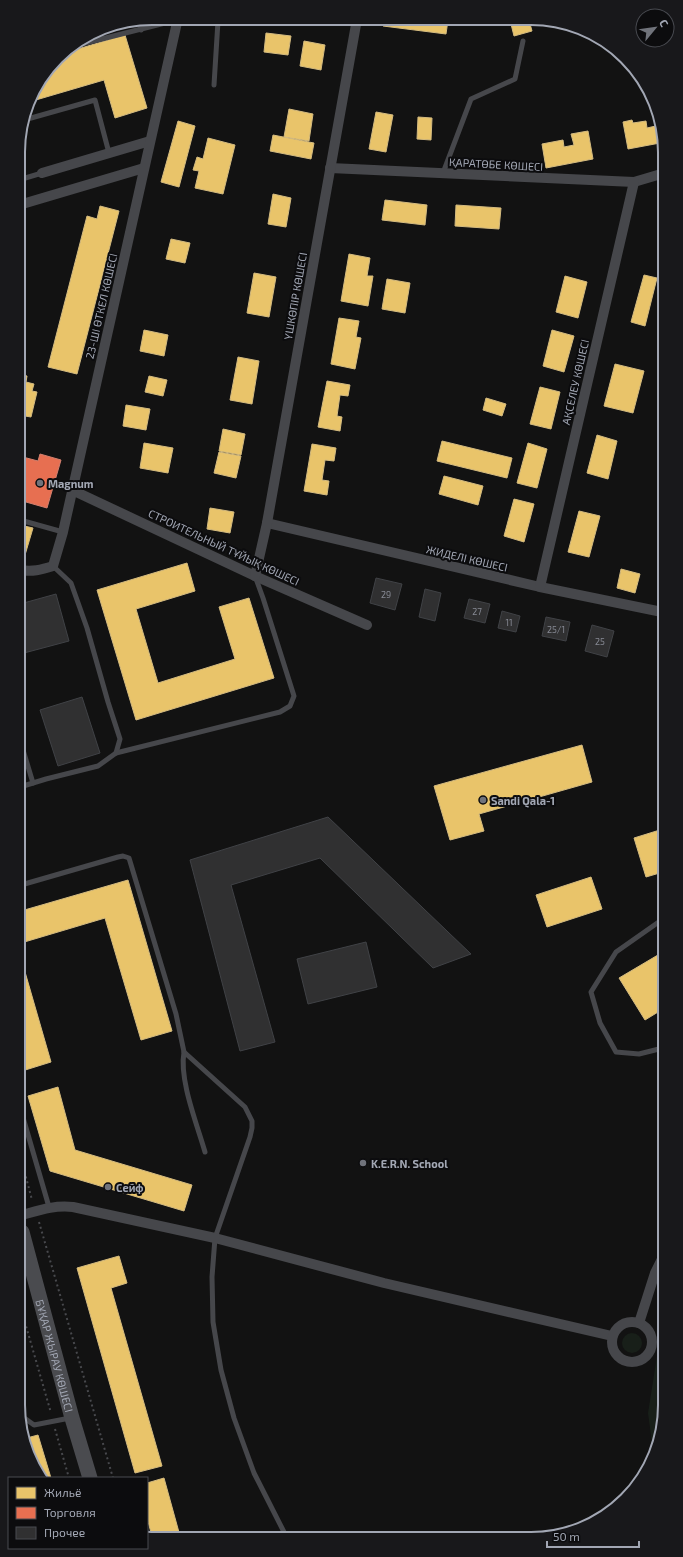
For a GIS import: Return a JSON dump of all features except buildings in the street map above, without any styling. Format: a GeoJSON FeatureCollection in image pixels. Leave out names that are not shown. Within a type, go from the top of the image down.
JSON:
{"type":"FeatureCollection","features":[{"type":"Feature","properties":{"kind":"street","name":"23-ШІ ӨТКЕЛ КӨШЕСІ"},"geometry":{"type":"LineString","coordinates":[[53,566],[63,532],[177,25]]}},
{"type":"Feature","properties":{"kind":"street","name":"ҮШКӨПІР КӨШЕСІ"},"geometry":{"type":"LineString","coordinates":[[255,576],[267,522],[355,25]]}},
{"type":"Feature","properties":{"kind":"street"},"geometry":{"type":"LineString","coordinates":[[42,173],[150,141]]}},
{"type":"Feature","properties":{"kind":"street"},"geometry":{"type":"LineString","coordinates":[[25,203],[144,168]]}},
{"type":"Feature","properties":{"kind":"street","name":"ҚАРАТӨБЕ КӨШЕСІ"},"geometry":{"type":"LineString","coordinates":[[330,168],[634,182],[658,175]]}},
{"type":"Feature","properties":{"kind":"street","name":"АҚСЕЛЕУ КӨШЕСІ"},"geometry":{"type":"LineString","coordinates":[[540,587],[634,182]]}},
{"type":"Feature","properties":{"kind":"street","name":"СТРОИТЕЛЬНЫЙ ТҰЙЫҚ КӨШЕСІ"},"geometry":{"type":"LineString","coordinates":[[72,490],[255,576],[367,625]]}},
{"type":"Feature","properties":{"kind":"street","name":"ЖИДЕЛІ КӨШЕСІ"},"geometry":{"type":"LineString","coordinates":[[267,522],[540,587],[658,611]]}},
{"type":"Feature","properties":{"kind":"street"},"geometry":{"type":"LineString","coordinates":[[25,571],[41,570],[53,566]]}},
{"type":"Feature","properties":{"kind":"street"},"geometry":{"type":"LineString","coordinates":[[25,1214],[49,1207],[73,1207],[215,1238],[384,1283],[612,1336]]}},
{"type":"Feature","properties":{"kind":"street","name":"БҰҚАР ЖЫРАУ КӨШЕСІ"},"geometry":{"type":"LineString","coordinates":[[25,1243],[72,1418],[90,1477]]}},
{"type":"Feature","properties":{"kind":"street"},"geometry":{"type":"LineString","coordinates":[[639,1323],[658,1267]]}},
{"type":"Feature","properties":{"kind":"street"},"geometry":{"type":"LineString","coordinates":[[628,1322],[639,1323],[647,1328],[651,1334],[653,1341],[652,1348],[649,1355],[644,1360],[630,1363],[623,1361],[613,1351],[611,1344],[612,1336],[621,1325],[628,1322]]}},
{"type":"Feature","properties":{"kind":"lane"},"geometry":{"type":"LineString","coordinates":[[86,43],[158,25]]}},
{"type":"Feature","properties":{"kind":"lane"},"geometry":{"type":"LineString","coordinates":[[214,85],[218,25]]}},
{"type":"Feature","properties":{"kind":"lane"},"geometry":{"type":"LineString","coordinates":[[141,26],[141,30]]}},
{"type":"Feature","properties":{"kind":"lane"},"geometry":{"type":"LineString","coordinates":[[443,174],[471,99],[515,79],[523,41]]}},
{"type":"Feature","properties":{"kind":"lane"},"geometry":{"type":"LineString","coordinates":[[29,119],[95,100],[109,153]]}},
{"type":"Feature","properties":{"kind":"lane"},"geometry":{"type":"LineString","coordinates":[[25,178],[42,173]]}},
{"type":"Feature","properties":{"kind":"lane"},"geometry":{"type":"LineString","coordinates":[[25,521],[63,532]]}},
{"type":"Feature","properties":{"kind":"lane"},"geometry":{"type":"LineString","coordinates":[[53,566],[71,583],[87,628],[120,739],[116,753]]}},
{"type":"Feature","properties":{"kind":"lane"},"geometry":{"type":"LineString","coordinates":[[25,786],[98,766],[116,753],[280,712],[290,706],[294,696],[255,576]]}},
{"type":"Feature","properties":{"kind":"lane"},"geometry":{"type":"LineString","coordinates":[[25,755],[34,783]]}},
{"type":"Feature","properties":{"kind":"lane"},"geometry":{"type":"LineString","coordinates":[[25,884],[118,857],[123,856],[129,858],[176,1014],[184,1052],[182,1062],[183,1076],[205,1152]]}},
{"type":"Feature","properties":{"kind":"lane"},"geometry":{"type":"LineString","coordinates":[[658,923],[616,952],[591,992],[600,1023],[616,1052],[639,1054],[658,1049]]}},
{"type":"Feature","properties":{"kind":"lane"},"geometry":{"type":"LineString","coordinates":[[184,1052],[245,1108],[252,1121],[250,1136],[215,1238],[212,1278],[213,1322],[221,1370],[234,1418],[254,1473],[284,1532]]}},
{"type":"Feature","properties":{"kind":"lane"},"geometry":{"type":"LineString","coordinates":[[25,1124],[49,1207]]}},
{"type":"Feature","properties":{"kind":"lane"},"geometry":{"type":"LineString","coordinates":[[26,1420],[34,1425],[72,1418]]}},
{"type":"Feature","properties":{"kind":"path"},"geometry":{"type":"LineString","coordinates":[[25,1172],[113,1477]]}},
{"type":"Feature","properties":{"kind":"path"},"geometry":{"type":"LineString","coordinates":[[25,1323],[69,1477]]}},
{"type":"Feature","properties":{"kind":"shaded area"},"geometry":{"type":"Polygon","coordinates":[[[632,1333],[639,1336],[642,1343],[639,1350],[632,1353],[625,1350],[622,1343],[625,1336],[632,1333]]]}},
{"type":"Feature","properties":{"kind":"shaded area"},"geometry":{"type":"Polygon","coordinates":[[[658,1350],[658,1414],[656,1430],[652,1443],[648,1413],[658,1350]]]}},
{"type":"Feature","properties":{"kind":"place","name":"Magnum"},"geometry":{"type":"Point","coordinates":[40,483]}},
{"type":"Feature","properties":{"kind":"place","name":"Sandi Qala-1"},"geometry":{"type":"Point","coordinates":[483,800]}},
{"type":"Feature","properties":{"kind":"place","name":"K.E.R.N. School"},"geometry":{"type":"Point","coordinates":[363,1163]}},
{"type":"Feature","properties":{"kind":"place","name":"Сейф"},"geometry":{"type":"Point","coordinates":[108,1187]}}]}
